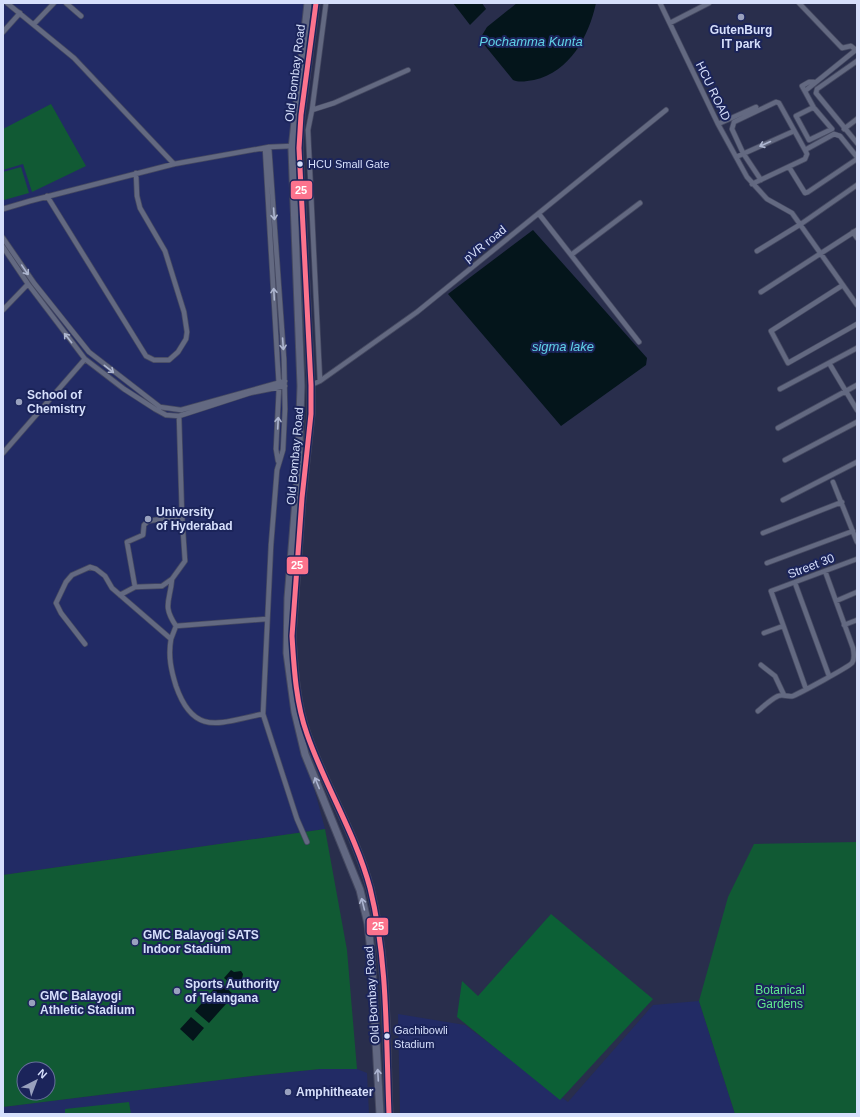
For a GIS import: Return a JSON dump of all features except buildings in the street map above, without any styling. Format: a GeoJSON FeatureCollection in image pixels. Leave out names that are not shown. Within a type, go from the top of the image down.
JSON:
{"type":"FeatureCollection","features":[{"type":"Feature","properties":{"kind":"main road","name":"Old Bombay Road"},"geometry":{"type":"LineString","coordinates":[[308,3],[292,146],[301,386],[298,475],[288,598],[287,653],[295,712],[305,754],[360,890],[368,924],[380,1114]]}},
{"type":"Feature","properties":{"kind":"main road","name":"Old Bombay Road"},"geometry":{"type":"LineString","coordinates":[[316,3],[301,114],[298,148],[311,385],[311,414],[302,498],[292,636],[295,671],[306,733],[354,845],[369,887],[377,923],[380,951],[389,1114]]}},
{"type":"Feature","properties":{"kind":"main road"},"geometry":{"type":"LineString","coordinates":[[377,1051],[386,1051]]}},
{"type":"Feature","properties":{"kind":"street"},"geometry":{"type":"LineString","coordinates":[[7,3],[74,58],[174,164]]}},
{"type":"Feature","properties":{"kind":"street"},"geometry":{"type":"LineString","coordinates":[[34,24],[54,3]]}},
{"type":"Feature","properties":{"kind":"street"},"geometry":{"type":"LineString","coordinates":[[66,3],[81,16]]}},
{"type":"Feature","properties":{"kind":"street"},"geometry":{"type":"LineString","coordinates":[[320,381],[308,130],[326,3]]}},
{"type":"Feature","properties":{"kind":"street","name":"HCU ROAD"},"geometry":{"type":"LineString","coordinates":[[660,3],[718,124],[752,184],[767,199],[792,213],[857,305]]}},
{"type":"Feature","properties":{"kind":"street"},"geometry":{"type":"LineString","coordinates":[[670,23],[709,3]]}},
{"type":"Feature","properties":{"kind":"street"},"geometry":{"type":"LineString","coordinates":[[799,3],[842,48],[851,46],[856,50],[814,82],[809,82],[803,89],[814,108],[832,129],[809,140],[796,116],[814,108]]}},
{"type":"Feature","properties":{"kind":"street"},"geometry":{"type":"LineString","coordinates":[[3,32],[20,13]]}},
{"type":"Feature","properties":{"kind":"street"},"geometry":{"type":"LineString","coordinates":[[844,59],[850,66]]}},
{"type":"Feature","properties":{"kind":"street"},"geometry":{"type":"LineString","coordinates":[[857,61],[817,89],[816,93],[857,143]]}},
{"type":"Feature","properties":{"kind":"street"},"geometry":{"type":"LineString","coordinates":[[838,64],[843,71]]}},
{"type":"Feature","properties":{"kind":"street"},"geometry":{"type":"LineString","coordinates":[[312,110],[334,103],[408,70]]}},
{"type":"Feature","properties":{"kind":"street"},"geometry":{"type":"LineString","coordinates":[[752,184],[761,180],[789,167],[807,157],[805,150],[781,105],[776,102],[733,124],[732,129],[744,153],[761,180]]}},
{"type":"Feature","properties":{"kind":"street"},"geometry":{"type":"LineString","coordinates":[[718,124],[756,107]]}},
{"type":"Feature","properties":{"kind":"street","name":"pVR road"},"geometry":{"type":"LineString","coordinates":[[311,385],[320,381],[417,312],[666,110]]}},
{"type":"Feature","properties":{"kind":"street"},"geometry":{"type":"LineString","coordinates":[[844,128],[857,119]]}},
{"type":"Feature","properties":{"kind":"street"},"geometry":{"type":"LineString","coordinates":[[736,157],[794,131]]}},
{"type":"Feature","properties":{"kind":"street"},"geometry":{"type":"LineString","coordinates":[[789,167],[805,192],[808,192],[857,158],[837,134],[834,134],[805,150]]}},
{"type":"Feature","properties":{"kind":"street"},"geometry":{"type":"LineString","coordinates":[[3,209],[47,196],[174,164],[267,147],[292,146]]}},
{"type":"Feature","properties":{"kind":"street"},"geometry":{"type":"LineString","coordinates":[[267,147],[285,386],[283,450],[279,462],[266,619],[263,714],[297,820],[307,842]]}},
{"type":"Feature","properties":{"kind":"street"},"geometry":{"type":"LineString","coordinates":[[267,147],[279,384],[276,449],[279,462]]}},
{"type":"Feature","properties":{"kind":"street"},"geometry":{"type":"LineString","coordinates":[[47,196],[146,356],[154,360],[169,360],[178,352],[186,339],[186,322],[165,251],[140,208],[137,196],[136,173]]}},
{"type":"Feature","properties":{"kind":"street"},"geometry":{"type":"LineString","coordinates":[[757,251],[801,224],[857,185]]}},
{"type":"Feature","properties":{"kind":"street"},"geometry":{"type":"LineString","coordinates":[[571,255],[640,203]]}},
{"type":"Feature","properties":{"kind":"street"},"geometry":{"type":"LineString","coordinates":[[539,214],[640,342]]}},
{"type":"Feature","properties":{"kind":"street"},"geometry":{"type":"LineString","coordinates":[[761,292],[820,252],[855,231],[857,238]]}},
{"type":"Feature","properties":{"kind":"street"},"geometry":{"type":"LineString","coordinates":[[3,238],[34,283],[89,352],[160,407],[181,410],[279,384],[285,386]]}},
{"type":"Feature","properties":{"kind":"street"},"geometry":{"type":"LineString","coordinates":[[3,247],[28,284],[85,359],[124,389],[155,409],[166,414],[180,416],[285,381]]}},
{"type":"Feature","properties":{"kind":"street"},"geometry":{"type":"LineString","coordinates":[[3,310],[28,284]]}},
{"type":"Feature","properties":{"kind":"street"},"geometry":{"type":"LineString","coordinates":[[843,285],[771,331],[788,363],[857,324]]}},
{"type":"Feature","properties":{"kind":"street"},"geometry":{"type":"LineString","coordinates":[[780,389],[857,348]]}},
{"type":"Feature","properties":{"kind":"street"},"geometry":{"type":"LineString","coordinates":[[3,453],[85,359]]}},
{"type":"Feature","properties":{"kind":"street"},"geometry":{"type":"LineString","coordinates":[[829,362],[857,410]]}},
{"type":"Feature","properties":{"kind":"street"},"geometry":{"type":"LineString","coordinates":[[778,428],[857,385]]}},
{"type":"Feature","properties":{"kind":"street"},"geometry":{"type":"LineString","coordinates":[[120,595],[135,587],[162,586],[172,579],[185,561],[182,516],[180,416]]}},
{"type":"Feature","properties":{"kind":"street"},"geometry":{"type":"LineString","coordinates":[[785,460],[857,422]]}},
{"type":"Feature","properties":{"kind":"street"},"geometry":{"type":"LineString","coordinates":[[783,500],[857,462]]}},
{"type":"Feature","properties":{"kind":"street"},"geometry":{"type":"LineString","coordinates":[[833,482],[857,542]]}},
{"type":"Feature","properties":{"kind":"street"},"geometry":{"type":"LineString","coordinates":[[763,533],[842,502]]}},
{"type":"Feature","properties":{"kind":"street"},"geometry":{"type":"LineString","coordinates":[[135,587],[127,542],[143,535],[144,525],[148,521],[182,516]]}},
{"type":"Feature","properties":{"kind":"street"},"geometry":{"type":"LineString","coordinates":[[767,564],[853,531]]}},
{"type":"Feature","properties":{"kind":"street","name":"Street 30"},"geometry":{"type":"LineString","coordinates":[[783,626],[771,591],[857,559]]}},
{"type":"Feature","properties":{"kind":"street"},"geometry":{"type":"LineString","coordinates":[[86,644],[56,606],[56,603],[66,582],[80,571],[90,567],[96,569],[120,595],[171,639]]}},
{"type":"Feature","properties":{"kind":"street"},"geometry":{"type":"LineString","coordinates":[[758,711],[773,699],[784,695],[792,696],[853,662],[853,648],[825,571]]}},
{"type":"Feature","properties":{"kind":"street"},"geometry":{"type":"LineString","coordinates":[[172,579],[170,596],[166,604],[168,613],[176,626]]}},
{"type":"Feature","properties":{"kind":"street"},"geometry":{"type":"LineString","coordinates":[[795,582],[829,676]]}},
{"type":"Feature","properties":{"kind":"street"},"geometry":{"type":"LineString","coordinates":[[836,601],[857,592]]}},
{"type":"Feature","properties":{"kind":"street"},"geometry":{"type":"LineString","coordinates":[[176,626],[266,619]]}},
{"type":"Feature","properties":{"kind":"street"},"geometry":{"type":"LineString","coordinates":[[844,625],[857,620]]}},
{"type":"Feature","properties":{"kind":"street"},"geometry":{"type":"LineString","coordinates":[[176,626],[169,650],[170,669],[182,703],[192,716],[204,722],[220,722],[263,714]]}},
{"type":"Feature","properties":{"kind":"street"},"geometry":{"type":"LineString","coordinates":[[764,633],[783,626],[806,689]]}},
{"type":"Feature","properties":{"kind":"street"},"geometry":{"type":"LineString","coordinates":[[761,665],[775,676],[784,695]]}},
{"type":"Feature","properties":{"kind":"shaded area","name":"University of Hyderabad"},"geometry":{"type":"Polygon","coordinates":[[[3,3],[305,3],[288,158],[298,403],[286,635],[305,754],[325,829],[3,875],[3,3]]]}},
{"type":"Feature","properties":{"kind":"shaded area"},"geometry":{"type":"Polygon","coordinates":[[[699,1001],[735,1114],[400,1114],[398,1014],[465,1025],[568,1102],[653,1005],[699,1001]]]}},
{"type":"Feature","properties":{"kind":"shaded area"},"geometry":{"type":"Polygon","coordinates":[[[320,1069],[357,1069],[367,1073],[369,1114],[3,1114],[3,1107],[320,1069]]]}},
{"type":"Feature","properties":{"kind":"green space"},"geometry":{"type":"Polygon","coordinates":[[[51,104],[86,166],[32,192],[23,164],[3,170],[3,129],[51,104]]]}},
{"type":"Feature","properties":{"kind":"green space"},"geometry":{"type":"Polygon","coordinates":[[[21,167],[29,193],[4,200],[3,172],[21,167]]]}},
{"type":"Feature","properties":{"kind":"green space","name":"Sports Authority of Telangana"},"geometry":{"type":"Polygon","coordinates":[[[325,829],[347,950],[357,1069],[320,1069],[252,1076],[56,1100],[56,1061],[16,1061],[16,1101],[51,1101],[3,1107],[3,875],[325,829]]]}},
{"type":"Feature","properties":{"kind":"green space","name":"Botanical Gardens"},"geometry":{"type":"Polygon","coordinates":[[[857,842],[857,1114],[735,1114],[699,1001],[728,897],[754,844],[857,842]]]}},
{"type":"Feature","properties":{"kind":"green space"},"geometry":{"type":"Polygon","coordinates":[[[551,914],[653,999],[560,1100],[457,1017],[462,981],[478,996],[551,914]]]}},
{"type":"Feature","properties":{"kind":"green space"},"geometry":{"type":"Polygon","coordinates":[[[129,1102],[131,1114],[65,1114],[65,1109],[129,1102]]]}},
{"type":"Feature","properties":{"kind":"water"},"geometry":{"type":"Polygon","coordinates":[[[453,3],[482,3],[486,9],[470,25],[453,3]]]}},
{"type":"Feature","properties":{"kind":"water","name":"Pochamma Kunta"},"geometry":{"type":"Polygon","coordinates":[[[517,3],[596,3],[583,40],[568,61],[547,76],[521,82],[513,80],[482,42],[481,37],[487,27],[517,3]]]}},
{"type":"Feature","properties":{"kind":"water","name":"sigma lake"},"geometry":{"type":"Polygon","coordinates":[[[533,230],[647,358],[646,365],[561,426],[448,294],[533,230]]]}},
{"type":"Feature","properties":{"kind":"water"},"geometry":{"type":"Polygon","coordinates":[[[231,970],[234,972],[241,971],[243,974],[242,979],[245,981],[238,990],[224,978],[231,970]]]}},
{"type":"Feature","properties":{"kind":"water"},"geometry":{"type":"Polygon","coordinates":[[[220,982],[234,995],[209,1023],[195,1011],[220,982]]]}},
{"type":"Feature","properties":{"kind":"water"},"geometry":{"type":"Polygon","coordinates":[[[191,1017],[204,1028],[193,1041],[180,1029],[191,1017]]]}},
{"type":"Feature","properties":{"kind":"transit line","name":"25"},"geometry":{"type":"LineString","coordinates":[[316,3],[301,115],[299,148],[311,385],[311,414],[302,498],[292,636],[296,686],[303,722],[322,773],[357,849],[370,888],[376,915],[385,1000],[389,1114]]}},
{"type":"Feature","properties":{"kind":"place","name":"GutenBurg IT park"},"geometry":{"type":"Point","coordinates":[741,17]}},
{"type":"Feature","properties":{"kind":"place","name":"HCU Small Gate"},"geometry":{"type":"Point","coordinates":[300,164]}},
{"type":"Feature","properties":{"kind":"place","name":"School of Chemistry"},"geometry":{"type":"Point","coordinates":[19,402]}},
{"type":"Feature","properties":{"kind":"place","name":"University of Hyderabad"},"geometry":{"type":"Point","coordinates":[148,519]}},
{"type":"Feature","properties":{"kind":"place","name":"GMC Balayogi SATS Indoor Stadium"},"geometry":{"type":"Point","coordinates":[135,942]}},
{"type":"Feature","properties":{"kind":"place","name":"Sports Authority of Telangana"},"geometry":{"type":"Point","coordinates":[177,991]}},
{"type":"Feature","properties":{"kind":"place","name":"GMC Balayogi Athletic Stadium"},"geometry":{"type":"Point","coordinates":[32,1003]}},
{"type":"Feature","properties":{"kind":"place","name":"Gachibowli Stadium"},"geometry":{"type":"Point","coordinates":[387,1036]}},
{"type":"Feature","properties":{"kind":"place","name":"Amphitheater"},"geometry":{"type":"Point","coordinates":[288,1092]}}]}
